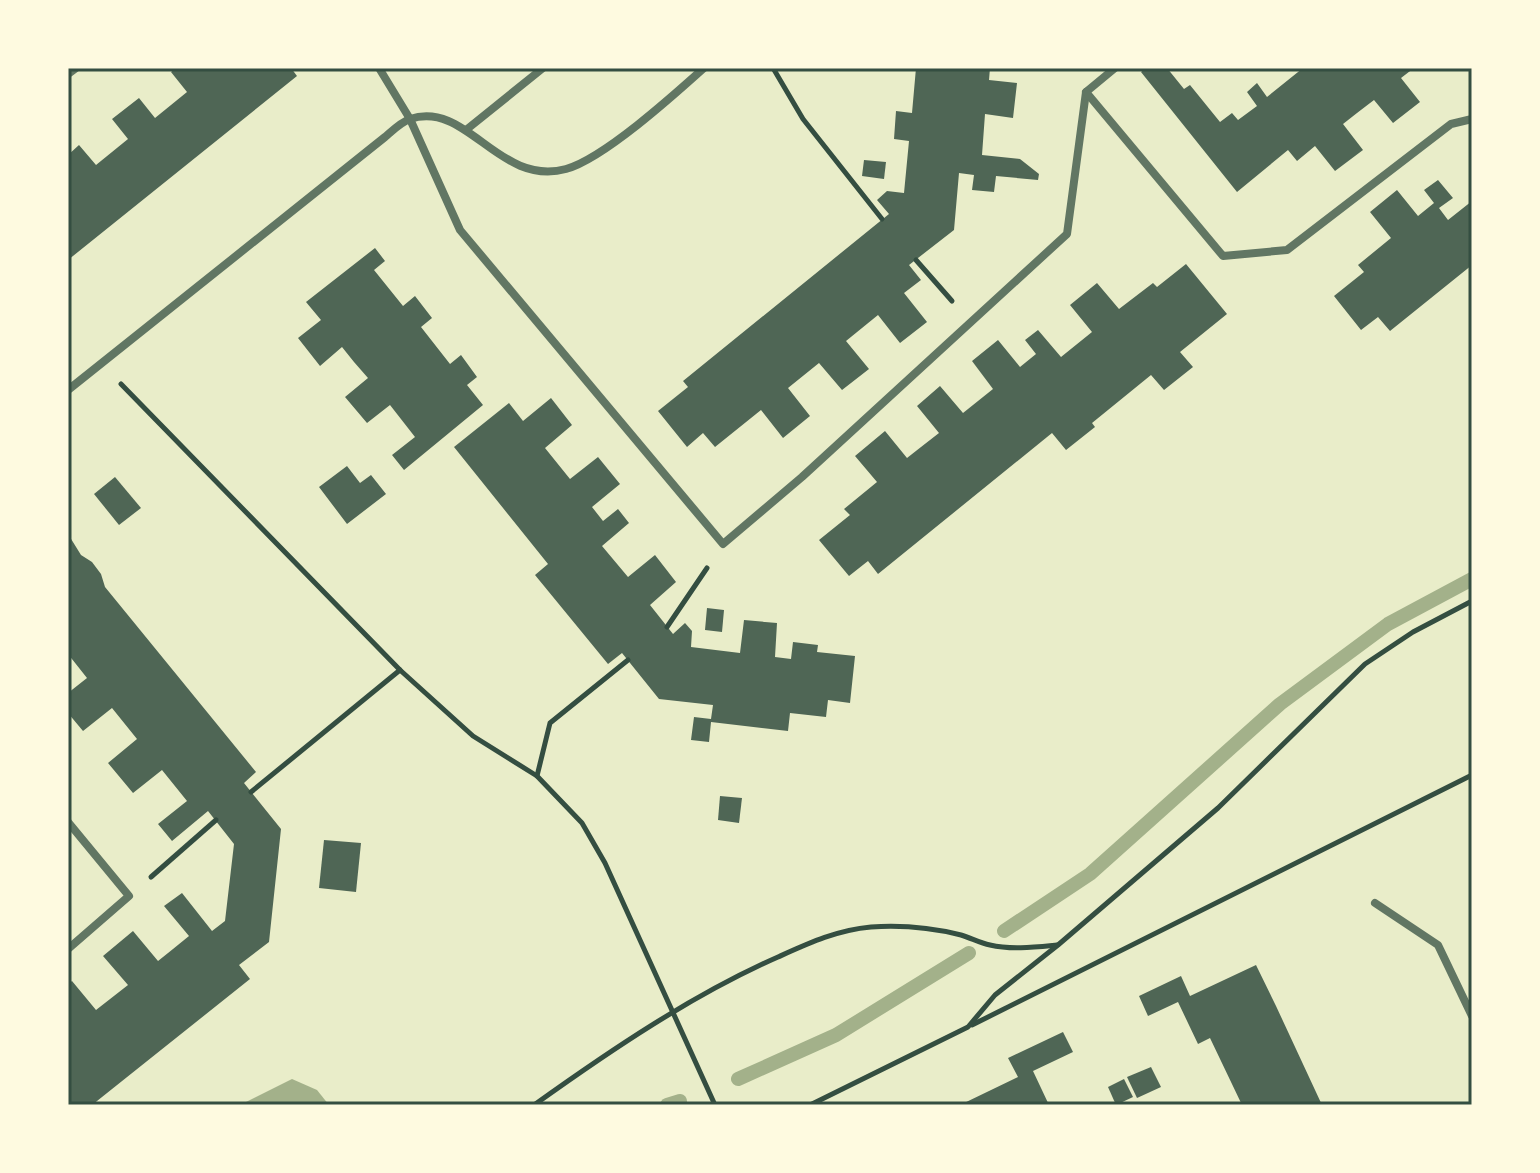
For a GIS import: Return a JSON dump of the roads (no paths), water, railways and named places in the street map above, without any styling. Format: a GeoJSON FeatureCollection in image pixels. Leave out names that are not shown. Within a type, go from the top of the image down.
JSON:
{"type":"FeatureCollection","features":[{"type":"Feature","properties":{"kind":"street"},"geometry":{"type":"LineString","coordinates":[[68,74],[76,68]]}},
{"type":"Feature","properties":{"kind":"street"},"geometry":{"type":"LineString","coordinates":[[379,68],[410,119],[460,230],[723,544],[802,477],[1067,234],[1086,92],[1115,68]]}},
{"type":"Feature","properties":{"kind":"street"},"geometry":{"type":"LineString","coordinates":[[466,130],[543,68]]}},
{"type":"Feature","properties":{"kind":"street"},"geometry":{"type":"LineString","coordinates":[[68,390],[372,146],[410,119],[439,118],[466,130],[510,163],[536,172],[567,169],[591,158],[662,106],[704,68]]}},
{"type":"Feature","properties":{"kind":"street"},"geometry":{"type":"LineString","coordinates":[[1086,92],[1223,256],[1287,250],[1451,124],[1472,119]]}},
{"type":"Feature","properties":{"kind":"street"},"geometry":{"type":"LineString","coordinates":[[68,822],[129,896],[68,949]]}},
{"type":"Feature","properties":{"kind":"street"},"geometry":{"type":"LineString","coordinates":[[1375,903],[1438,945],[1472,1016]]}},
{"type":"Feature","properties":{"kind":"waterway"},"geometry":{"type":"LineString","coordinates":[[1004,931],[1090,874],[1280,704],[1388,624],[1472,579]]}},
{"type":"Feature","properties":{"kind":"waterway"},"geometry":{"type":"LineString","coordinates":[[738,1079],[836,1035],[969,953]]}},
{"type":"Feature","properties":{"kind":"waterway"},"geometry":{"type":"LineString","coordinates":[[667,1105],[680,1101]]}}]}
